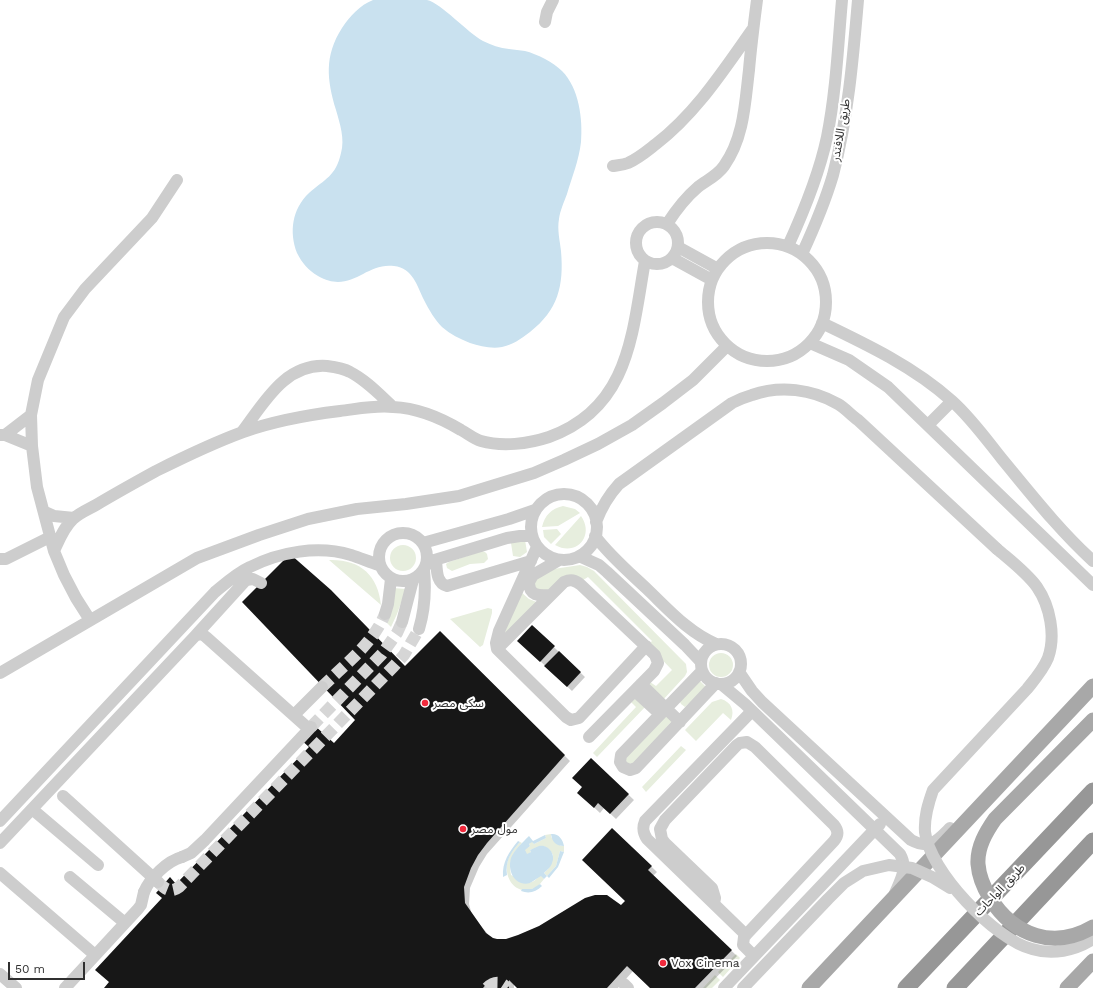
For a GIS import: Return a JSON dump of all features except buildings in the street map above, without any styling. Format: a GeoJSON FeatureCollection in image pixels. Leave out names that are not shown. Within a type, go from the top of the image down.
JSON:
{"type":"FeatureCollection","features":[{"type":"Feature","properties":{"kind":"highway","name":"طريق الواحات"},"geometry":{"type":"LineString","coordinates":[[906,988],[1093,791]]}},
{"type":"Feature","properties":{"kind":"highway"},"geometry":{"type":"LineString","coordinates":[[955,988],[1093,841]]}},
{"type":"Feature","properties":{"kind":"highway"},"geometry":{"type":"LineString","coordinates":[[967,988],[991,951]]}},
{"type":"Feature","properties":{"kind":"main road"},"geometry":{"type":"LineString","coordinates":[[809,988],[1093,686]]}},
{"type":"Feature","properties":{"kind":"main road"},"geometry":{"type":"LineString","coordinates":[[1093,720],[995,819],[986,832],[980,845],[978,864],[982,884],[992,902],[1012,924],[1025,932],[1044,938],[1063,938],[1075,936],[1093,927]]}},
{"type":"Feature","properties":{"kind":"main road"},"geometry":{"type":"LineString","coordinates":[[1067,988],[1093,961]]}},
{"type":"Feature","properties":{"kind":"street"},"geometry":{"type":"LineString","coordinates":[[545,22],[552,0]]}},
{"type":"Feature","properties":{"kind":"street"},"geometry":{"type":"LineString","coordinates":[[667,224],[687,197],[715,176],[724,166],[737,141],[744,109],[757,0]]}},
{"type":"Feature","properties":{"kind":"street","name":"طريق اللافندر"},"geometry":{"type":"LineString","coordinates":[[788,246],[811,193],[827,137],[835,84],[842,0]]}},
{"type":"Feature","properties":{"kind":"street","name":"طريق اللافندر"},"geometry":{"type":"LineString","coordinates":[[802,254],[824,203],[839,149],[852,63],[858,0]]}},
{"type":"Feature","properties":{"kind":"street"},"geometry":{"type":"LineString","coordinates":[[613,166],[627,163],[641,156],[666,137],[710,90],[753,29]]}},
{"type":"Feature","properties":{"kind":"street"},"geometry":{"type":"LineString","coordinates":[[90,620],[73,593],[54,552],[37,487],[32,446],[31,415],[38,380],[64,317],[85,289],[152,218],[177,180]]}},
{"type":"Feature","properties":{"kind":"street"},"geometry":{"type":"LineString","coordinates":[[662,222],[672,227],[677,236],[678,247],[672,258],[666,262],[651,264],[645,261],[637,252],[637,234],[650,223],[662,222]]}},
{"type":"Feature","properties":{"kind":"street"},"geometry":{"type":"LineString","coordinates":[[768,243],[788,246],[802,254],[816,268],[824,285],[826,304],[822,323],[810,343],[792,356],[769,362],[746,358],[736,353],[727,346],[714,330],[708,310],[708,295],[715,275],[731,255],[749,246],[768,243]]}},
{"type":"Feature","properties":{"kind":"street"},"geometry":{"type":"LineString","coordinates":[[678,247],[715,275]]}},
{"type":"Feature","properties":{"kind":"street"},"geometry":{"type":"LineString","coordinates":[[672,258],[715,275]]}},
{"type":"Feature","properties":{"kind":"street"},"geometry":{"type":"LineString","coordinates":[[54,552],[66,528],[74,518],[128,486],[184,457],[242,432],[279,422],[317,414],[355,409],[393,407],[416,411],[439,418],[480,441],[500,444],[520,444],[539,440],[558,433],[576,424],[591,412],[605,397],[616,380],[630,343],[645,261]]}},
{"type":"Feature","properties":{"kind":"street"},"geometry":{"type":"LineString","coordinates":[[822,323],[876,349],[905,366],[952,401],[969,418],[1074,544],[1093,561]]}},
{"type":"Feature","properties":{"kind":"street"},"geometry":{"type":"LineString","coordinates":[[810,343],[849,360],[872,375],[888,388],[1093,585]]}},
{"type":"Feature","properties":{"kind":"street"},"geometry":{"type":"LineString","coordinates":[[0,673],[198,558],[259,535],[308,520],[357,509],[406,504],[459,496],[534,473],[564,460],[632,425],[663,404],[693,380],[727,346]]}},
{"type":"Feature","properties":{"kind":"street"},"geometry":{"type":"LineString","coordinates":[[242,432],[276,387],[288,376],[303,369],[319,366],[335,367],[351,372],[393,407]]}},
{"type":"Feature","properties":{"kind":"street"},"geometry":{"type":"LineString","coordinates":[[596,522],[608,496],[619,484],[732,403],[752,394],[776,390],[797,390],[820,395],[839,405],[858,420],[1027,576],[1043,597],[1050,626],[1051,643],[1048,658],[1039,674],[1028,689],[933,790],[926,808],[925,832],[929,847],[942,873],[958,894],[995,929],[1015,943],[1032,950],[1050,952],[1068,950],[1085,944],[1093,939]]}},
{"type":"Feature","properties":{"kind":"street"},"geometry":{"type":"LineString","coordinates":[[928,426],[952,401]]}},
{"type":"Feature","properties":{"kind":"street"},"geometry":{"type":"LineString","coordinates":[[2,435],[31,415]]}},
{"type":"Feature","properties":{"kind":"street"},"geometry":{"type":"LineString","coordinates":[[2,435],[32,446]]}},
{"type":"Feature","properties":{"kind":"street"},"geometry":{"type":"LineString","coordinates":[[419,629],[423,614],[429,564],[426,549],[417,537],[410,534],[395,534],[388,537],[379,550],[379,565],[382,571],[391,579],[398,582],[413,580],[419,576],[429,564],[513,536],[534,541],[543,553],[550,558],[569,560],[586,551],[596,536],[596,522],[593,512],[588,504],[580,498],[570,494],[560,494],[550,497],[542,502],[535,510],[531,527],[534,541],[531,561],[499,631],[496,643],[497,649],[566,717],[574,720],[581,716],[646,646]]}},
{"type":"Feature","properties":{"kind":"street"},"geometry":{"type":"LineString","coordinates":[[423,543],[514,518],[535,510]]}},
{"type":"Feature","properties":{"kind":"street"},"geometry":{"type":"LineString","coordinates":[[44,512],[58,517],[74,518]]}},
{"type":"Feature","properties":{"kind":"street"},"geometry":{"type":"LineString","coordinates":[[596,536],[608,552],[695,634],[716,644],[727,645],[736,651],[741,661],[739,672],[732,681],[719,684],[691,710],[636,768],[630,770],[623,767],[620,762],[621,754],[677,697],[701,666],[704,653],[711,646],[716,644]]}},
{"type":"Feature","properties":{"kind":"street"},"geometry":{"type":"LineString","coordinates":[[0,559],[6,559],[50,537]]}},
{"type":"Feature","properties":{"kind":"street"},"geometry":{"type":"LineString","coordinates":[[0,821],[215,592],[248,567],[288,553],[308,550],[350,554],[379,565]]}},
{"type":"Feature","properties":{"kind":"street"},"geometry":{"type":"LineString","coordinates":[[579,556],[599,565],[607,572],[685,645],[701,666],[705,677],[710,681],[719,684],[752,711],[900,854],[904,864],[903,876],[890,902]]}},
{"type":"Feature","properties":{"kind":"street"},"geometry":{"type":"LineString","coordinates":[[550,595],[541,596],[533,593],[530,590],[529,582],[533,575],[559,560]]}},
{"type":"Feature","properties":{"kind":"street"},"geometry":{"type":"LineString","coordinates":[[429,564],[441,583],[447,586],[531,561]]}},
{"type":"Feature","properties":{"kind":"street"},"geometry":{"type":"LineString","coordinates":[[0,843],[246,580],[253,579],[261,583]]}},
{"type":"Feature","properties":{"kind":"street"},"geometry":{"type":"LineString","coordinates":[[385,614],[388,604],[391,579]]}},
{"type":"Feature","properties":{"kind":"street"},"geometry":{"type":"LineString","coordinates":[[402,622],[413,580]]}},
{"type":"Feature","properties":{"kind":"street"},"geometry":{"type":"LineString","coordinates":[[497,649],[550,595],[564,582],[571,580],[581,585],[646,646],[657,658],[658,663],[656,669],[589,737]]}},
{"type":"Feature","properties":{"kind":"street"},"geometry":{"type":"LineString","coordinates":[[65,988],[141,904],[144,892],[163,868],[174,860],[191,853],[205,840],[310,728],[206,637],[202,634],[196,635]]}},
{"type":"Feature","properties":{"kind":"street"},"geometry":{"type":"LineString","coordinates":[[739,672],[752,691],[762,702],[911,840],[918,844],[926,845],[933,843],[972,809],[983,804]]}},
{"type":"Feature","properties":{"kind":"street"},"geometry":{"type":"LineString","coordinates":[[294,715],[322,687]]}},
{"type":"Feature","properties":{"kind":"street"},"geometry":{"type":"LineString","coordinates":[[638,688],[663,711],[680,722]]}},
{"type":"Feature","properties":{"kind":"street"},"geometry":{"type":"LineString","coordinates":[[677,697],[676,700],[678,707],[684,711],[691,710]]}},
{"type":"Feature","properties":{"kind":"street"},"geometry":{"type":"LineString","coordinates":[[752,711],[643,825],[644,835],[647,839],[714,904],[765,944]]}},
{"type":"Feature","properties":{"kind":"street"},"geometry":{"type":"LineString","coordinates":[[714,904],[715,898],[712,888],[665,843],[660,834],[660,829],[665,820],[737,745],[747,742],[755,747],[834,825],[838,831],[838,835],[834,841],[743,939],[743,945],[754,956]]}},
{"type":"Feature","properties":{"kind":"street"},"geometry":{"type":"LineString","coordinates":[[64,796],[158,882]]}},
{"type":"Feature","properties":{"kind":"street"},"geometry":{"type":"LineString","coordinates":[[32,808],[98,865]]}},
{"type":"Feature","properties":{"kind":"street"},"geometry":{"type":"LineString","coordinates":[[724,988],[886,817]]}},
{"type":"Feature","properties":{"kind":"street"},"geometry":{"type":"LineString","coordinates":[[743,988],[828,899],[844,884],[863,872],[889,865],[912,868],[932,877],[958,894]]}},
{"type":"Feature","properties":{"kind":"street"},"geometry":{"type":"LineString","coordinates":[[0,873],[95,955]]}},
{"type":"Feature","properties":{"kind":"street"},"geometry":{"type":"LineString","coordinates":[[70,877],[125,923]]}},
{"type":"Feature","properties":{"kind":"street"},"geometry":{"type":"LineString","coordinates":[[0,974],[16,988]]}},
{"type":"Feature","properties":{"kind":"green space"},"geometry":{"type":"Polygon","coordinates":[[[563,506],[575,509],[580,513],[558,526],[542,527],[549,513],[563,506]]]}},
{"type":"Feature","properties":{"kind":"green space"},"geometry":{"type":"Polygon","coordinates":[[[581,516],[585,523],[586,531],[581,542],[570,548],[563,548],[555,545],[581,516]]]}},
{"type":"Feature","properties":{"kind":"green space"},"geometry":{"type":"Polygon","coordinates":[[[557,529],[561,534],[551,544],[544,537],[543,530],[557,529]]]}},
{"type":"Feature","properties":{"kind":"green space"},"geometry":{"type":"Polygon","coordinates":[[[525,540],[527,552],[520,557],[513,556],[511,543],[525,540]]]}},
{"type":"Feature","properties":{"kind":"green space"},"geometry":{"type":"Polygon","coordinates":[[[403,545],[412,549],[416,558],[412,567],[403,571],[394,567],[390,558],[394,549],[403,545]]]}},
{"type":"Feature","properties":{"kind":"green space"},"geometry":{"type":"Polygon","coordinates":[[[482,551],[487,554],[488,559],[484,563],[470,564],[452,571],[447,568],[446,564],[449,562],[482,551]]]}},
{"type":"Feature","properties":{"kind":"green space"},"geometry":{"type":"Polygon","coordinates":[[[329,560],[350,562],[366,571],[376,585],[381,605],[329,560]]]}},
{"type":"Feature","properties":{"kind":"green space"},"geometry":{"type":"Polygon","coordinates":[[[580,565],[594,571],[686,664],[687,672],[685,676],[662,701],[646,686],[650,682],[656,686],[672,670],[648,645],[652,641],[588,577],[570,586],[536,591],[534,580],[547,570],[580,565]]]}},
{"type":"Feature","properties":{"kind":"green space"},"geometry":{"type":"Polygon","coordinates":[[[393,588],[406,589],[391,627],[387,623],[391,612],[393,588]]]}},
{"type":"Feature","properties":{"kind":"green space"},"geometry":{"type":"Polygon","coordinates":[[[521,592],[529,599],[539,603],[504,634],[521,592]]]}},
{"type":"Feature","properties":{"kind":"green space"},"geometry":{"type":"Polygon","coordinates":[[[488,608],[492,609],[492,613],[483,645],[480,647],[450,619],[488,608]]]}},
{"type":"Feature","properties":{"kind":"green space"},"geometry":{"type":"Polygon","coordinates":[[[721,653],[730,656],[733,665],[730,674],[721,677],[712,674],[709,665],[712,656],[721,653]]]}},
{"type":"Feature","properties":{"kind":"green space"},"geometry":{"type":"Polygon","coordinates":[[[699,680],[707,688],[685,707],[680,702],[699,680]]]}},
{"type":"Feature","properties":{"kind":"green space"},"geometry":{"type":"Polygon","coordinates":[[[636,696],[646,706],[597,757],[593,753],[636,707],[631,702],[636,696]]]}},
{"type":"Feature","properties":{"kind":"green space"},"geometry":{"type":"Polygon","coordinates":[[[721,699],[730,704],[733,713],[731,720],[723,713],[696,741],[685,730],[712,702],[721,699]]]}},
{"type":"Feature","properties":{"kind":"green space"},"geometry":{"type":"Polygon","coordinates":[[[665,715],[672,721],[635,763],[627,764],[625,757],[665,715]]]}},
{"type":"Feature","properties":{"kind":"green space"},"geometry":{"type":"Polygon","coordinates":[[[681,746],[686,750],[646,792],[642,787],[681,746]]]}},
{"type":"Feature","properties":{"kind":"green space"},"geometry":{"type":"Polygon","coordinates":[[[551,834],[551,837],[561,846],[564,846],[564,852],[560,851],[556,866],[547,876],[544,873],[549,868],[553,855],[549,849],[543,846],[530,850],[531,852],[527,855],[524,850],[530,846],[529,844],[532,841],[534,844],[546,838],[545,835],[551,834]]]}},
{"type":"Feature","properties":{"kind":"green space"},"geometry":{"type":"Polygon","coordinates":[[[520,842],[522,843],[516,850],[511,861],[511,875],[529,883],[541,875],[544,879],[540,884],[532,889],[526,890],[515,887],[511,883],[507,872],[509,857],[520,842]]]}},
{"type":"Feature","properties":{"kind":"green space"},"geometry":{"type":"Polygon","coordinates":[[[736,954],[740,958],[723,977],[718,972],[736,954]]]}},
{"type":"Feature","properties":{"kind":"green space"},"geometry":{"type":"Polygon","coordinates":[[[715,975],[720,980],[712,988],[703,988],[715,975]]]}},
{"type":"Feature","properties":{"kind":"water"},"geometry":{"type":"Polygon","coordinates":[[[373,0],[427,0],[433,2],[483,41],[499,47],[530,52],[550,62],[562,71],[568,78],[576,95],[579,104],[581,142],[577,162],[558,223],[562,264],[560,286],[553,306],[547,315],[530,332],[509,345],[498,348],[482,346],[470,343],[448,332],[432,315],[414,278],[406,270],[400,267],[384,266],[349,280],[340,282],[330,281],[318,276],[308,269],[297,253],[293,237],[293,229],[299,206],[309,193],[333,172],[339,161],[342,148],[342,132],[329,78],[332,48],[336,38],[348,19],[356,11],[373,0]]]}},
{"type":"Feature","properties":{"kind":"water"},"geometry":{"type":"Polygon","coordinates":[[[551,834],[556,834],[560,837],[564,846],[555,843],[551,834]]]}},
{"type":"Feature","properties":{"kind":"water"},"geometry":{"type":"Polygon","coordinates":[[[545,835],[546,838],[534,844],[532,842],[525,850],[527,854],[531,852],[530,850],[539,846],[549,848],[553,860],[551,866],[544,873],[547,876],[544,879],[541,876],[530,883],[520,883],[511,873],[511,858],[519,846],[529,836],[533,841],[545,835]]]}},
{"type":"Feature","properties":{"kind":"water"},"geometry":{"type":"Polygon","coordinates":[[[518,841],[520,842],[511,853],[508,861],[507,875],[503,877],[507,858],[518,841]]]}},
{"type":"Feature","properties":{"kind":"water"},"geometry":{"type":"Polygon","coordinates":[[[560,851],[564,852],[558,867],[549,878],[547,876],[556,866],[560,851]]]}},
{"type":"Feature","properties":{"kind":"water"},"geometry":{"type":"Polygon","coordinates":[[[540,884],[542,886],[535,891],[521,891],[522,889],[532,889],[540,884]]]}},
{"type":"Feature","properties":{"kind":"tunnel"},"geometry":{"type":"LineString","coordinates":[[322,687],[366,644],[380,625],[385,614]]}},
{"type":"Feature","properties":{"kind":"tunnel"},"geometry":{"type":"LineString","coordinates":[[311,727],[382,654],[397,633],[402,622]]}},
{"type":"Feature","properties":{"kind":"tunnel"},"geometry":{"type":"LineString","coordinates":[[158,882],[170,890],[179,887],[394,666],[404,655],[419,629]]}},
{"type":"Feature","properties":{"kind":"tunnel"},"geometry":{"type":"LineString","coordinates":[[487,988],[495,983],[500,983],[507,988]]}},
{"type":"Feature","properties":{"kind":"place","name":"سكى مصر"},"geometry":{"type":"Point","coordinates":[425,703]}},
{"type":"Feature","properties":{"kind":"place","name":"مول مصر"},"geometry":{"type":"Point","coordinates":[463,829]}},
{"type":"Feature","properties":{"kind":"place","name":"Vox Cinema"},"geometry":{"type":"Point","coordinates":[663,963]}}]}
